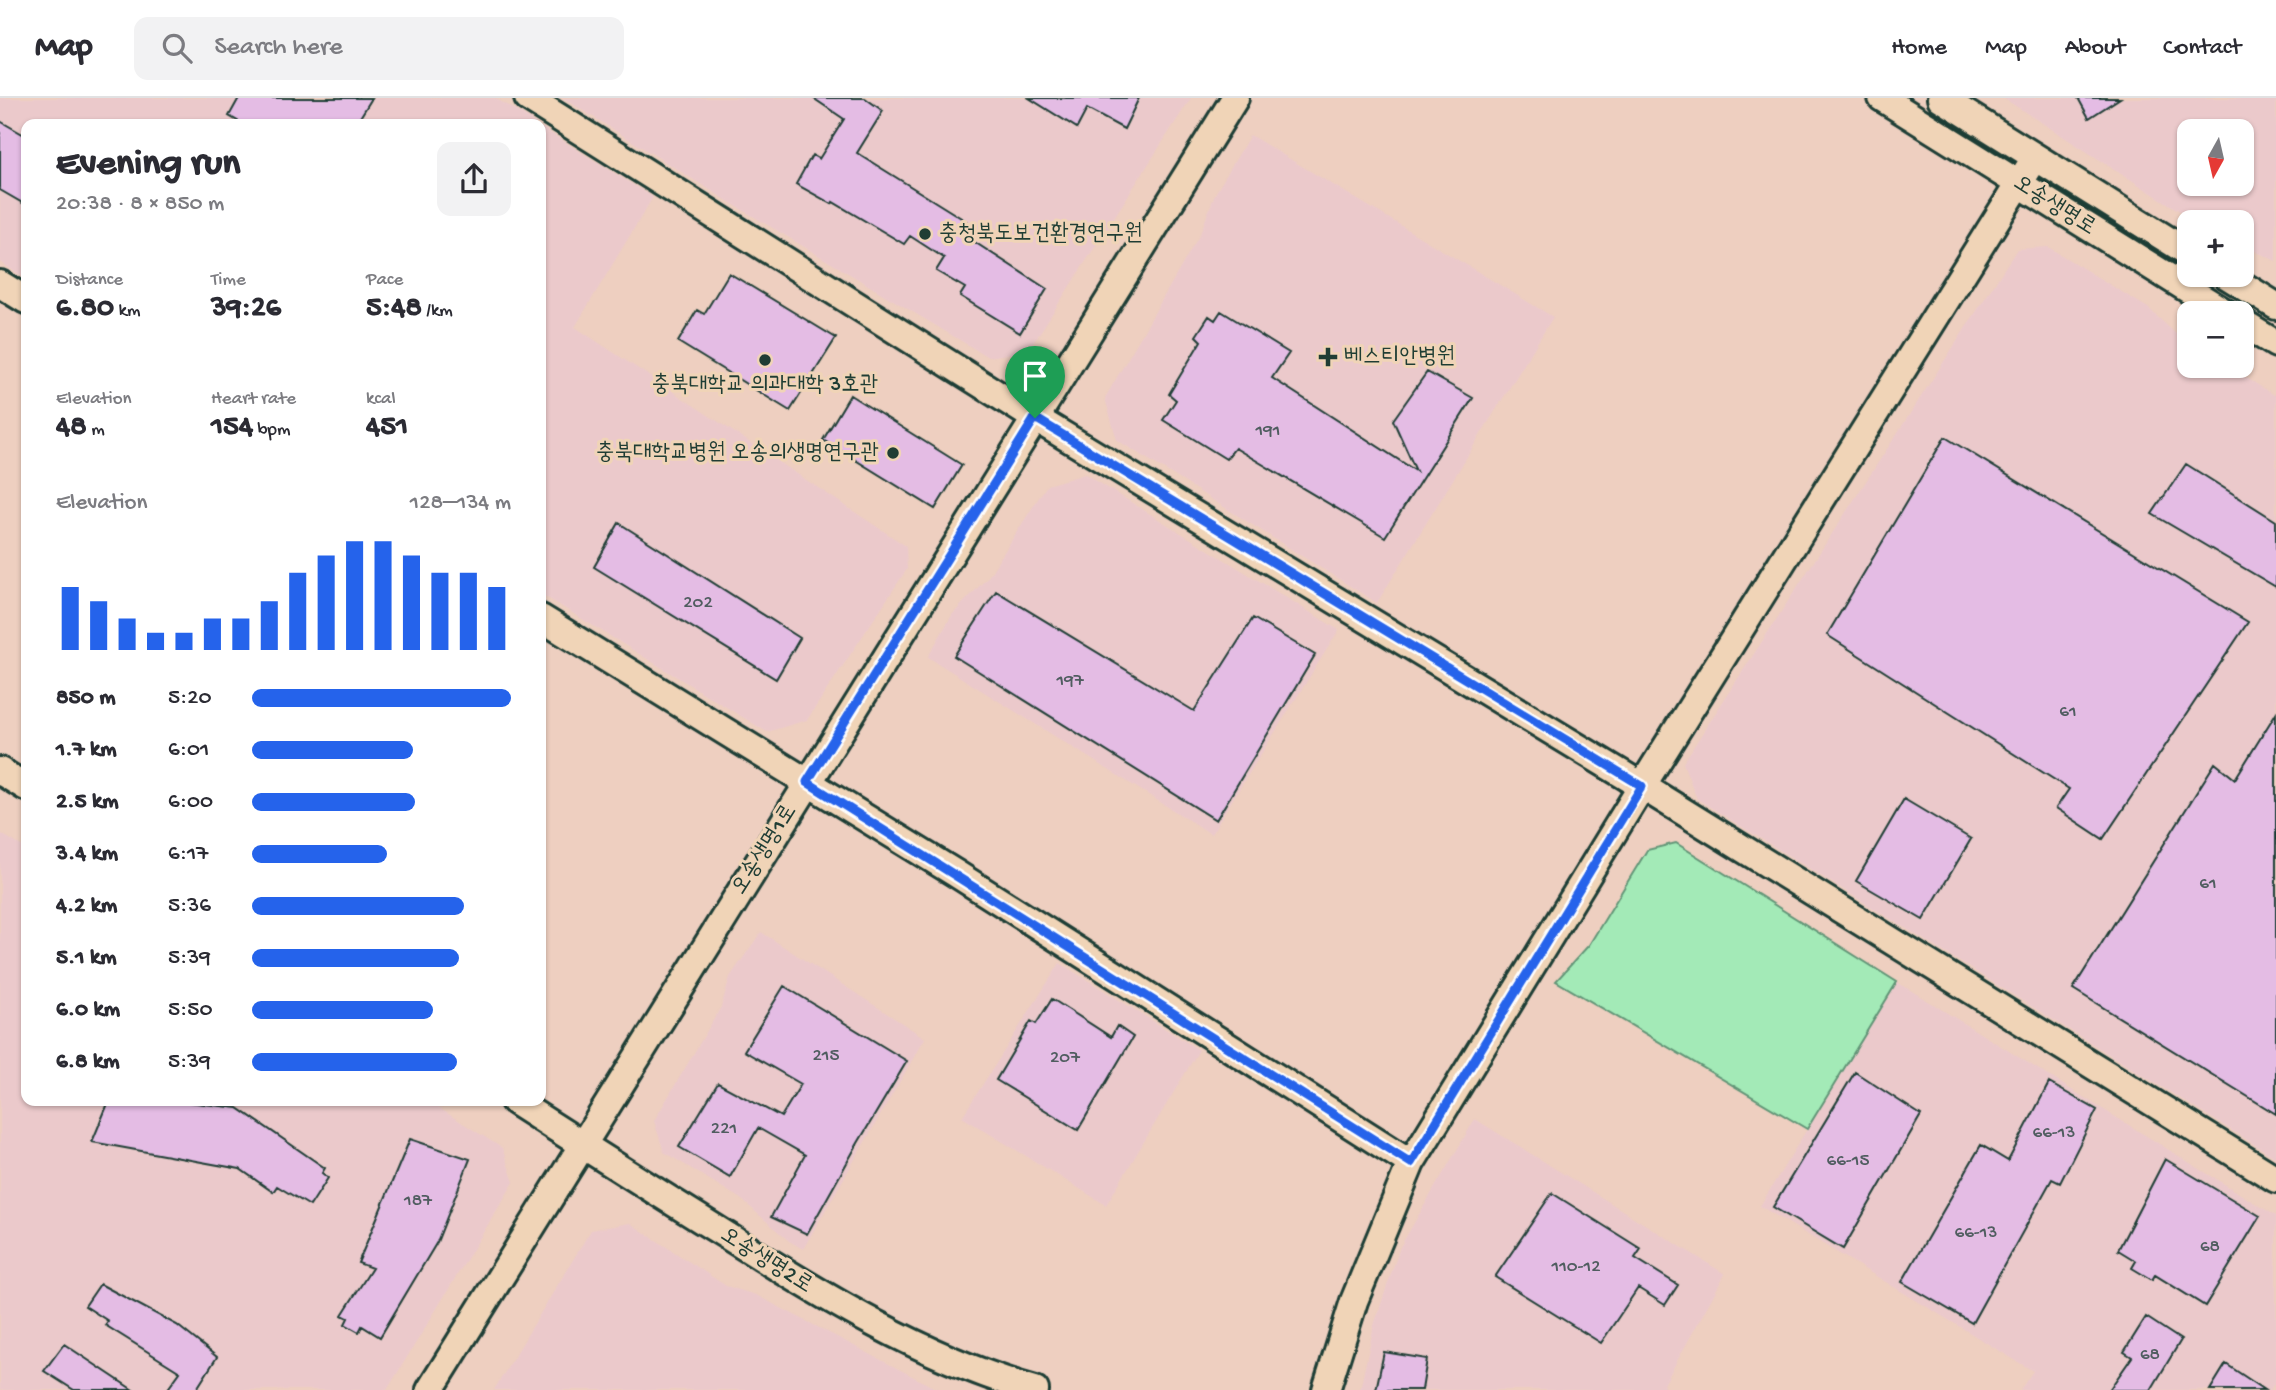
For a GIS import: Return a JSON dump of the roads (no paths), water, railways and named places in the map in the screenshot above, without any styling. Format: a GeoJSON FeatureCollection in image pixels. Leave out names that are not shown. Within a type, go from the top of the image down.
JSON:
{"type":"FeatureCollection","features":[{"type":"Feature","properties":{"kind":"street"},"geometry":{"type":"LineString","coordinates":[[528,98],[1035,418],[1642,786],[2276,1179]]}},
{"type":"Feature","properties":{"kind":"street","name":"오송생명1로"},"geometry":{"type":"LineString","coordinates":[[430,1390],[1235,98]]}},
{"type":"Feature","properties":{"kind":"street","name":"오송생명로"},"geometry":{"type":"LineString","coordinates":[[1882,98],[2207,301]]}},
{"type":"Feature","properties":{"kind":"street","name":"오송생명로"},"geometry":{"type":"LineString","coordinates":[[1941,98],[2177,246]]}},
{"type":"Feature","properties":{"kind":"street"},"geometry":{"type":"LineString","coordinates":[[1326,1390],[1354,1301],[1411,1163],[1642,786],[2035,158]]}},
{"type":"Feature","properties":{"kind":"street"},"geometry":{"type":"LineString","coordinates":[[0,284],[21,297]]}},
{"type":"Feature","properties":{"kind":"street"},"geometry":{"type":"LineString","coordinates":[[2245,287],[2276,306]]}},
{"type":"Feature","properties":{"kind":"street"},"geometry":{"type":"LineString","coordinates":[[2254,330],[2276,344]]}},
{"type":"Feature","properties":{"kind":"street"},"geometry":{"type":"LineString","coordinates":[[546,621],[807,782],[1411,1163]]}},
{"type":"Feature","properties":{"kind":"street"},"geometry":{"type":"LineString","coordinates":[[0,771],[21,785]]}},
{"type":"Feature","properties":{"kind":"street","name":"오송생명2로"},"geometry":{"type":"LineString","coordinates":[[522,1106],[852,1312],[943,1357],[1035,1390]]}},
{"type":"Feature","properties":{"kind":"place","name":"충청북도보건환경연구원"},"geometry":{"type":"Point","coordinates":[925,234]}},
{"type":"Feature","properties":{"kind":"place","name":"베스티안병원"},"geometry":{"type":"Point","coordinates":[1328,357]}},
{"type":"Feature","properties":{"kind":"place","name":"충북대학교 의과대학 3호관"},"geometry":{"type":"Point","coordinates":[765,360]}},
{"type":"Feature","properties":{"kind":"place","name":"충북대학교병원 오송의생명연구관"},"geometry":{"type":"Point","coordinates":[893,453]}}]}
